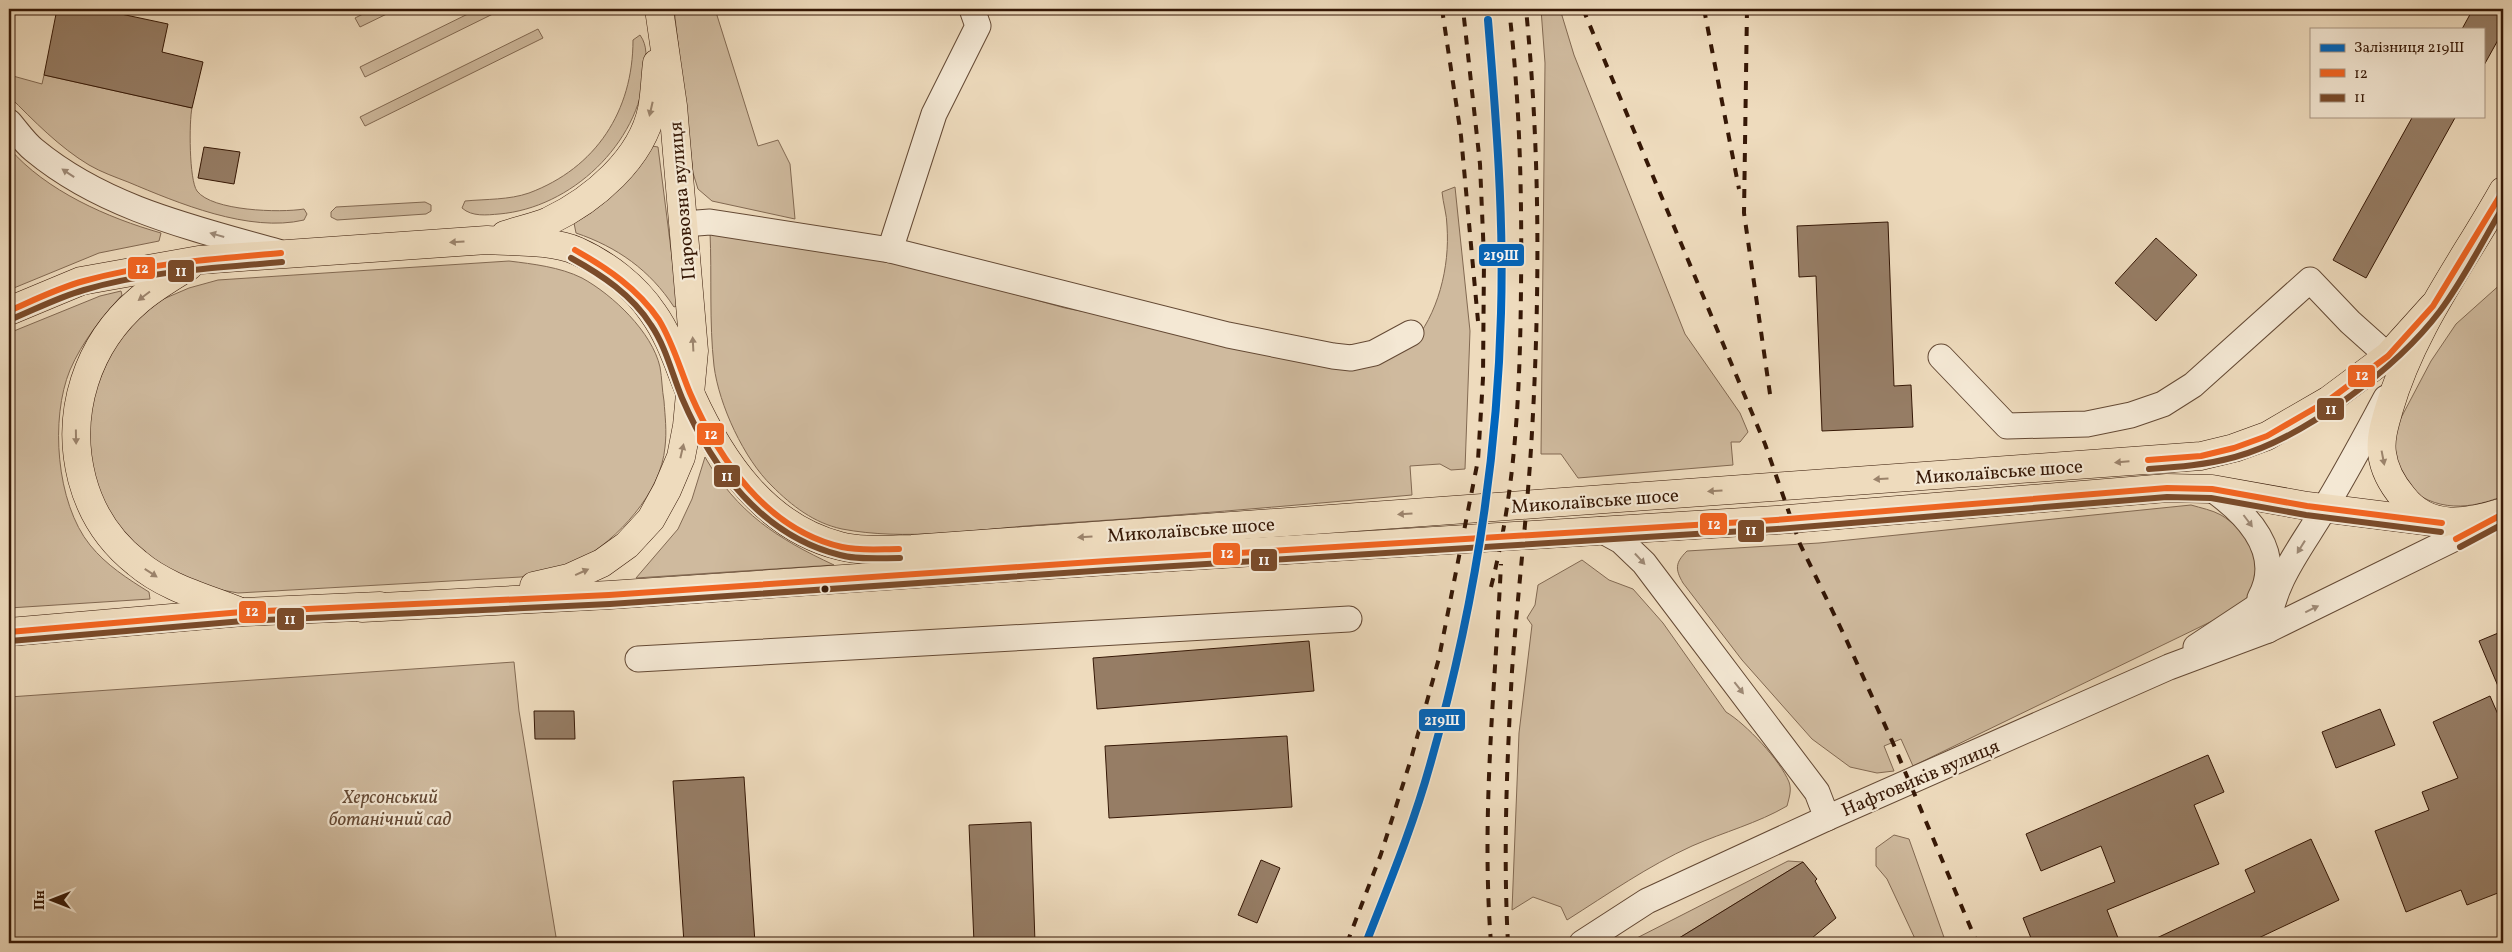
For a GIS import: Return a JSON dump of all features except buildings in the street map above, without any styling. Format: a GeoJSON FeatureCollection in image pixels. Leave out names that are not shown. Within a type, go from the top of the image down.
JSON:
{"type":"FeatureCollection","features":[{"type":"Feature","properties":{"kind":"main road","name":"Паровозна вулиця"},"geometry":{"type":"LineString","coordinates":[[362,608],[530,586],[569,578],[602,563],[627,545],[651,519],[667,490],[681,457],[688,426],[694,352],[673,106],[658,9]]}},
{"type":"Feature","properties":{"kind":"main road","name":"Паровозна вулиця"},"geometry":{"type":"LineString","coordinates":[[487,240],[546,222],[573,208],[596,192],[632,152],[643,133],[652,110],[657,61],[658,9]]}},
{"type":"Feature","properties":{"kind":"main road"},"geometry":{"type":"LineString","coordinates":[[2494,225],[2503,191]]}},
{"type":"Feature","properties":{"kind":"main road","name":"Миколаївське шосе"},"geometry":{"type":"LineString","coordinates":[[487,240],[533,242],[575,250],[602,264],[628,284],[653,312],[674,350],[690,393],[707,430],[744,486],[786,522],[822,540],[841,546],[866,550],[903,549],[2201,456],[2234,448],[2267,436],[2393,366],[2434,306],[2494,225]]}},
{"type":"Feature","properties":{"kind":"main road"},"geometry":{"type":"LineString","coordinates":[[9,311],[81,281],[200,260],[487,240]]}},
{"type":"Feature","properties":{"kind":"main road"},"geometry":{"type":"LineString","coordinates":[[200,260],[162,282],[138,301],[114,327],[99,348],[86,373],[79,398],[76,447],[86,493],[98,520],[115,543],[137,564],[165,582],[242,612]]}},
{"type":"Feature","properties":{"kind":"main road"},"geometry":{"type":"LineString","coordinates":[[2393,366],[2382,436],[2382,452],[2386,469],[2394,485],[2407,502],[2424,515],[2442,523]]}},
{"type":"Feature","properties":{"kind":"main road","name":"Миколаївське шосе"},"geometry":{"type":"LineString","coordinates":[[362,608],[609,595],[1818,516],[2167,488],[2212,489],[2325,508],[2442,523],[2479,520],[2503,513]]}},
{"type":"Feature","properties":{"kind":"main road"},"geometry":{"type":"LineString","coordinates":[[9,632],[242,612],[362,608]]}},
{"type":"Feature","properties":{"kind":"street"},"geometry":{"type":"LineString","coordinates":[[890,250],[934,114],[978,26],[972,9]]}},
{"type":"Feature","properties":{"kind":"street"},"geometry":{"type":"LineString","coordinates":[[9,122],[33,150],[116,202],[180,225],[281,253]]}},
{"type":"Feature","properties":{"kind":"street"},"geometry":{"type":"LineString","coordinates":[[684,224],[710,222],[890,250],[1228,335],[1326,355],[1351,358],[1374,353],[1411,333]]}},
{"type":"Feature","properties":{"kind":"street"},"geometry":{"type":"LineString","coordinates":[[1941,357],[2007,426],[2086,424],[2131,415],[2163,404],[2193,385],[2310,280],[2393,366],[2325,508],[2277,586],[2255,608],[2180,655],[2168,668]]}},
{"type":"Feature","properties":{"kind":"street"},"geometry":{"type":"LineString","coordinates":[[2212,489],[2234,505],[2250,523],[2267,555],[2269,573],[2266,587],[2255,608]]}},
{"type":"Feature","properties":{"kind":"street","name":"Нафтовиків вулиця"},"geometry":{"type":"LineString","coordinates":[[1582,943],[1647,901],[1827,818],[2168,668],[2268,630],[2503,513]]}},
{"type":"Feature","properties":{"kind":"street"},"geometry":{"type":"LineString","coordinates":[[1601,530],[1621,542],[1644,563],[1817,792],[1827,818]]}},
{"type":"Feature","properties":{"kind":"street"},"geometry":{"type":"LineString","coordinates":[[2268,630],[2269,614],[2277,586]]}},
{"type":"Feature","properties":{"kind":"street"},"geometry":{"type":"LineString","coordinates":[[638,659],[1349,619]]}},
{"type":"Feature","properties":{"kind":"green space"},"geometry":{"type":"Polygon","coordinates":[[[373,9],[397,9],[360,27],[355,18],[373,9]]]}},
{"type":"Feature","properties":{"kind":"green space"},"geometry":{"type":"Polygon","coordinates":[[[478,9],[503,9],[365,77],[360,67],[478,9]]]}},
{"type":"Feature","properties":{"kind":"green space"},"geometry":{"type":"Polygon","coordinates":[[[674,9],[715,9],[758,146],[778,140],[790,164],[795,219],[712,201],[698,189],[693,173],[674,9]]]}},
{"type":"Feature","properties":{"kind":"green space"},"geometry":{"type":"Polygon","coordinates":[[[1541,9],[1560,9],[1574,55],[1685,334],[1740,413],[1748,432],[1740,442],[1731,442],[1733,465],[1578,478],[1561,454],[1541,454],[1545,63],[1541,9]]]}},
{"type":"Feature","properties":{"kind":"green space"},"geometry":{"type":"Polygon","coordinates":[[[538,29],[543,38],[365,126],[360,117],[538,29]]]}},
{"type":"Feature","properties":{"kind":"green space"},"geometry":{"type":"Polygon","coordinates":[[[640,35],[643,39],[646,57],[640,98],[630,123],[615,147],[597,168],[575,185],[551,199],[526,209],[485,215],[470,213],[462,208],[465,201],[505,198],[529,193],[553,182],[574,169],[606,134],[618,113],[626,90],[631,66],[633,40],[640,35]]]}},
{"type":"Feature","properties":{"kind":"green space"},"geometry":{"type":"Polygon","coordinates":[[[9,68],[13,76],[42,84],[44,75],[192,108],[191,163],[194,185],[197,191],[205,198],[231,207],[279,211],[304,209],[307,214],[304,220],[283,223],[260,222],[214,214],[169,199],[94,168],[57,142],[9,96],[9,68]]]}},
{"type":"Feature","properties":{"kind":"green space"},"geometry":{"type":"Polygon","coordinates":[[[652,146],[658,147],[678,305],[674,307],[665,294],[643,271],[605,245],[576,233],[574,223],[598,208],[618,190],[652,146]]]}},
{"type":"Feature","properties":{"kind":"green space"},"geometry":{"type":"Polygon","coordinates":[[[9,148],[24,163],[59,190],[99,211],[161,233],[159,241],[99,253],[9,290],[9,148]]]}},
{"type":"Feature","properties":{"kind":"green space"},"geometry":{"type":"Polygon","coordinates":[[[1455,187],[1470,331],[1465,469],[1451,470],[1440,464],[1410,466],[1412,495],[939,533],[890,534],[842,529],[822,523],[804,513],[772,486],[762,475],[743,446],[734,430],[721,397],[714,366],[710,232],[861,252],[1065,308],[1316,356],[1411,345],[1428,320],[1440,290],[1444,274],[1447,242],[1447,222],[1442,192],[1455,187]]]}},
{"type":"Feature","properties":{"kind":"green space"},"geometry":{"type":"Polygon","coordinates":[[[425,202],[431,205],[431,211],[426,214],[337,220],[331,217],[331,212],[336,207],[425,202]]]}},
{"type":"Feature","properties":{"kind":"green space"},"geometry":{"type":"Polygon","coordinates":[[[509,261],[546,266],[565,271],[594,285],[618,304],[640,328],[656,354],[660,367],[666,429],[662,464],[655,481],[635,513],[594,552],[565,567],[521,577],[238,593],[184,583],[126,544],[88,469],[90,402],[114,346],[135,321],[161,300],[189,288],[218,280],[509,261]]]}},
{"type":"Feature","properties":{"kind":"green space"},"geometry":{"type":"Polygon","coordinates":[[[2503,282],[2503,496],[2474,505],[2447,505],[2434,502],[2410,489],[2399,478],[2393,433],[2431,361],[2456,324],[2503,282]]]}},
{"type":"Feature","properties":{"kind":"green space"},"geometry":{"type":"Polygon","coordinates":[[[121,291],[122,295],[93,330],[70,370],[60,412],[60,460],[63,484],[70,507],[90,545],[118,571],[149,592],[150,599],[9,608],[9,333],[100,296],[121,291]]]}},
{"type":"Feature","properties":{"kind":"green space"},"geometry":{"type":"Polygon","coordinates":[[[705,457],[717,477],[731,494],[760,522],[795,545],[834,565],[636,578],[678,529],[692,499],[705,457]]]}},
{"type":"Feature","properties":{"kind":"green space"},"geometry":{"type":"Polygon","coordinates":[[[2191,505],[2218,513],[2230,521],[2252,549],[2258,571],[2256,582],[2249,596],[2235,610],[1913,766],[1901,739],[1884,746],[1894,771],[1877,773],[1850,767],[1812,739],[1742,660],[1683,583],[1678,570],[1678,563],[1687,551],[1819,543],[2191,505]]]}},
{"type":"Feature","properties":{"kind":"green space"},"geometry":{"type":"Polygon","coordinates":[[[1582,560],[1609,580],[1633,589],[1663,623],[1726,712],[1762,743],[1778,763],[1789,782],[1790,791],[1787,806],[1692,846],[1660,862],[1567,920],[1561,907],[1533,897],[1512,910],[1519,733],[1532,625],[1527,618],[1535,605],[1538,585],[1582,560]]]}},
{"type":"Feature","properties":{"kind":"green space","name":"Херсонський ботанічний сад"},"geometry":{"type":"Polygon","coordinates":[[[514,662],[519,711],[557,943],[9,943],[9,697],[514,662]]]}},
{"type":"Feature","properties":{"kind":"green space"},"geometry":{"type":"Polygon","coordinates":[[[1894,835],[1909,839],[1946,943],[1917,943],[1887,879],[1876,866],[1876,848],[1894,835]]]}},
{"type":"Feature","properties":{"kind":"green space"},"geometry":{"type":"Polygon","coordinates":[[[1788,861],[1803,862],[1671,943],[1627,943],[1788,861]]]}},
{"type":"Feature","properties":{"kind":"railway"},"geometry":{"type":"LineString","coordinates":[[1442,9],[1461,136],[1478,321]]}},
{"type":"Feature","properties":{"kind":"railway"},"geometry":{"type":"LineString","coordinates":[[1347,943],[1381,854],[1411,759],[1439,658],[1478,460],[1483,378],[1484,258],[1480,164],[1463,9]]}},
{"type":"Feature","properties":{"kind":"railway"},"geometry":{"type":"LineString","coordinates":[[1486,9],[1488,20]]}},
{"type":"Feature","properties":{"kind":"railway"},"geometry":{"type":"LineString","coordinates":[[1491,587],[1506,513],[1518,401],[1521,183],[1516,78],[1509,9]]}},
{"type":"Feature","properties":{"kind":"railway"},"geometry":{"type":"LineString","coordinates":[[1508,943],[1506,807],[1512,671],[1530,464],[1536,350],[1536,180],[1531,66],[1526,9]]}},
{"type":"Feature","properties":{"kind":"railway"},"geometry":{"type":"LineString","coordinates":[[1583,9],[1765,444],[1800,544],[1893,743],[1977,943]]}},
{"type":"Feature","properties":{"kind":"railway"},"geometry":{"type":"LineString","coordinates":[[1704,9],[1739,189]]}},
{"type":"Feature","properties":{"kind":"railway"},"geometry":{"type":"LineString","coordinates":[[1747,9],[1744,213],[1771,401]]}},
{"type":"Feature","properties":{"kind":"railway"},"geometry":{"type":"LineString","coordinates":[[1491,943],[1488,895],[1488,800],[1501,564]]}},
{"type":"Feature","properties":{"kind":"rail line","name":"219Ш"},"geometry":{"type":"LineString","coordinates":[[1366,943],[1416,810],[1445,710],[1470,598],[1488,484],[1499,370],[1502,276],[1499,166],[1488,20]]}},
{"type":"Feature","properties":{"kind":"transit line","name":"12"},"geometry":{"type":"LineString","coordinates":[[2148,460],[2201,456],[2234,448],[2267,436],[2329,400],[2388,356],[2433,306],[2503,191]]}},
{"type":"Feature","properties":{"kind":"transit line","name":"11"},"geometry":{"type":"LineString","coordinates":[[2149,469],[2213,462],[2262,448],[2319,417],[2347,398],[2400,355],[2440,311],[2465,273],[2503,207]]}},
{"type":"Feature","properties":{"kind":"transit line","name":"12"},"geometry":{"type":"LineString","coordinates":[[575,250],[621,280],[651,309],[668,338],[690,393],[715,443],[749,489],[769,508],[791,525],[815,538],[842,547],[899,549]]}},
{"type":"Feature","properties":{"kind":"transit line","name":"12"},"geometry":{"type":"LineString","coordinates":[[9,311],[65,287],[108,275],[182,262],[281,253]]}},
{"type":"Feature","properties":{"kind":"transit line","name":"11"},"geometry":{"type":"LineString","coordinates":[[571,258],[594,271],[626,295],[651,325],[661,342],[694,424],[708,449],[743,496],[787,532],[812,546],[847,557],[900,558]]}},
{"type":"Feature","properties":{"kind":"transit line","name":"11"},"geometry":{"type":"LineString","coordinates":[[12,319],[66,296],[133,278],[182,271],[282,262]]}},
{"type":"Feature","properties":{"kind":"transit line","name":"12"},"geometry":{"type":"LineString","coordinates":[[9,632],[242,612],[609,595],[1107,561],[1776,520],[2167,488],[2212,489],[2307,506],[2442,523]]}},
{"type":"Feature","properties":{"kind":"transit line","name":"11"},"geometry":{"type":"LineString","coordinates":[[10,641],[243,621],[610,604],[1108,570],[1777,529],[2167,497],[2211,498],[2306,515],[2441,532]]}},
{"type":"Feature","properties":{"kind":"transit line","name":"12"},"geometry":{"type":"LineString","coordinates":[[2456,539],[2503,514]]}},
{"type":"Feature","properties":{"kind":"transit line","name":"11"},"geometry":{"type":"LineString","coordinates":[[2460,547],[2503,524]]}}]}
